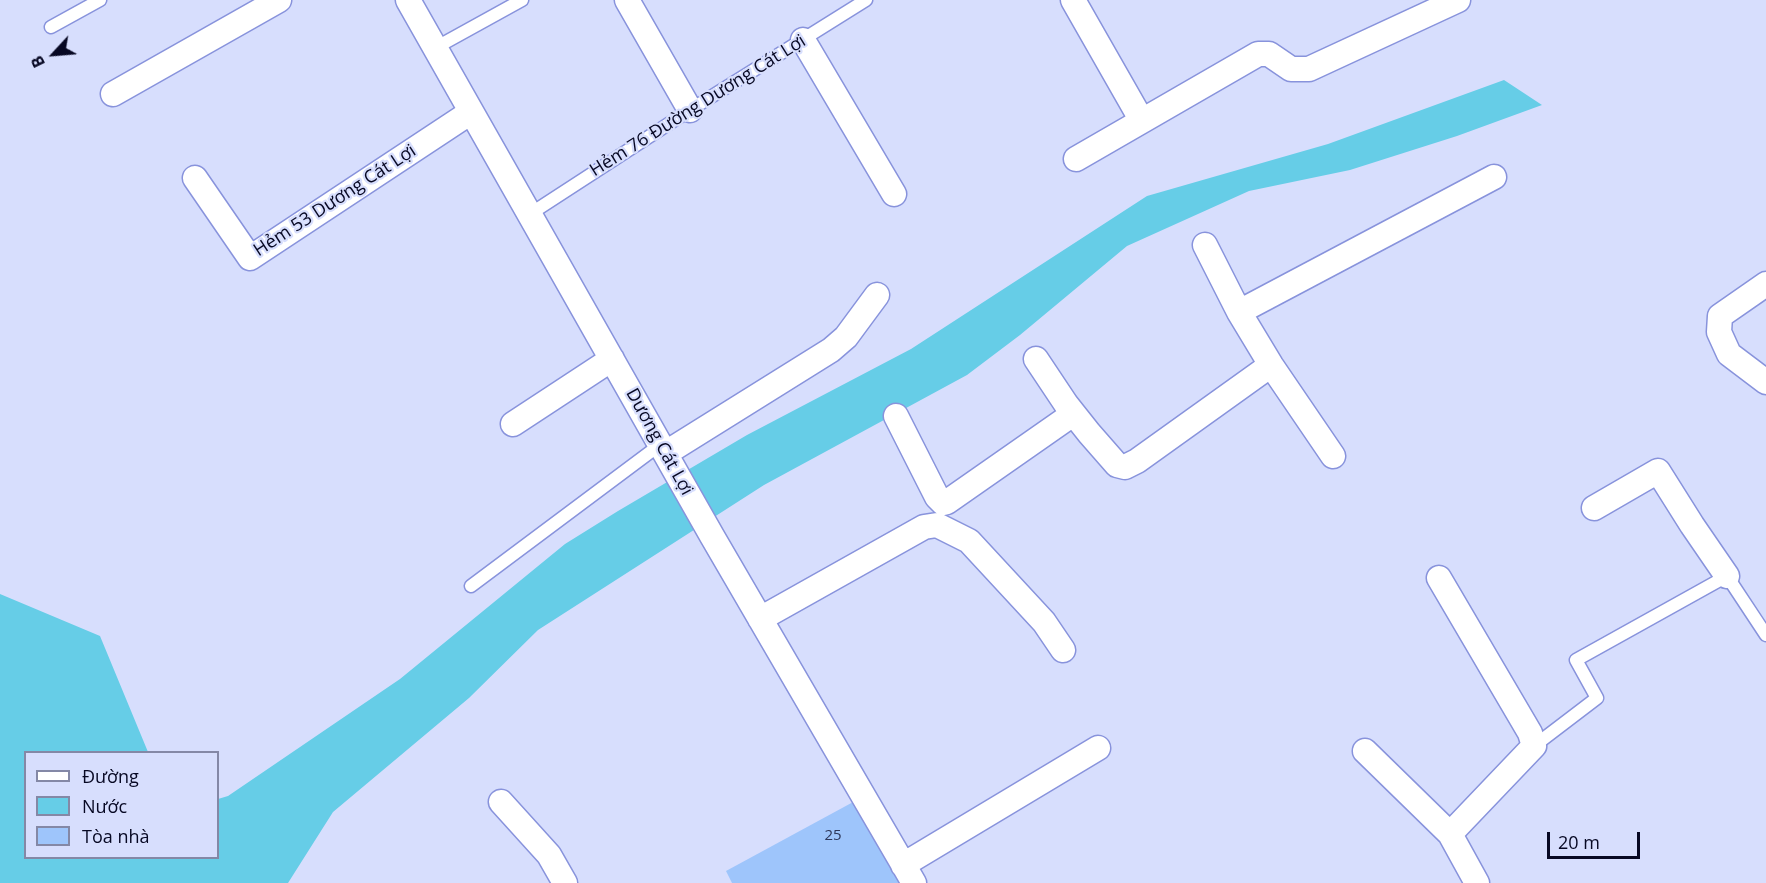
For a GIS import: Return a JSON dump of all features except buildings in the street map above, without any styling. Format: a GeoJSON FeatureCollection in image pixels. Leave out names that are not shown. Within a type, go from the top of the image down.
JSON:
{"type":"FeatureCollection","features":[{"type":"Feature","properties":{"kind":"street"},"geometry":{"type":"LineString","coordinates":[[113,94],[279,0]]}},
{"type":"Feature","properties":{"kind":"street","name":"Dương Cát Lợi"},"geometry":{"type":"LineString","coordinates":[[408,0],[712,536],[908,874]]}},
{"type":"Feature","properties":{"kind":"street"},"geometry":{"type":"LineString","coordinates":[[627,0],[690,110]]}},
{"type":"Feature","properties":{"kind":"street"},"geometry":{"type":"LineString","coordinates":[[1073,0],[1142,121]]}},
{"type":"Feature","properties":{"kind":"street"},"geometry":{"type":"LineString","coordinates":[[1076,159],[1233,66],[1258,54],[1269,54],[1292,69],[1309,69],[1458,0]]}},
{"type":"Feature","properties":{"kind":"street"},"geometry":{"type":"LineString","coordinates":[[803,40],[894,194]]}},
{"type":"Feature","properties":{"kind":"street","name":"Hẻm 53 Dương Cát Lợi"},"geometry":{"type":"LineString","coordinates":[[195,178],[250,258],[471,112]]}},
{"type":"Feature","properties":{"kind":"street"},"geometry":{"type":"LineString","coordinates":[[1239,312],[1494,177]]}},
{"type":"Feature","properties":{"kind":"street"},"geometry":{"type":"LineString","coordinates":[[1205,245],[1239,312],[1271,365],[1333,456]]}},
{"type":"Feature","properties":{"kind":"street"},"geometry":{"type":"LineString","coordinates":[[1766,284],[1720,316],[1719,332],[1729,354],[1766,382]]}},
{"type":"Feature","properties":{"kind":"street"},"geometry":{"type":"LineString","coordinates":[[666,454],[831,350],[846,337],[877,295]]}},
{"type":"Feature","properties":{"kind":"street"},"geometry":{"type":"LineString","coordinates":[[1036,358],[1073,414],[1116,465],[1125,467],[1137,461],[1271,365]]}},
{"type":"Feature","properties":{"kind":"street"},"geometry":{"type":"LineString","coordinates":[[513,424],[612,359]]}},
{"type":"Feature","properties":{"kind":"street"},"geometry":{"type":"LineString","coordinates":[[896,416],[936,497],[943,503],[1073,414]]}},
{"type":"Feature","properties":{"kind":"street"},"geometry":{"type":"LineString","coordinates":[[1594,508],[1658,471],[1727,576]]}},
{"type":"Feature","properties":{"kind":"street"},"geometry":{"type":"LineString","coordinates":[[760,619],[924,527],[937,525],[969,541],[1044,622],[1063,650]]}},
{"type":"Feature","properties":{"kind":"street"},"geometry":{"type":"LineString","coordinates":[[1439,578],[1530,733],[1534,746],[1450,834]]}},
{"type":"Feature","properties":{"kind":"street"},"geometry":{"type":"LineString","coordinates":[[908,874],[1098,748]]}},
{"type":"Feature","properties":{"kind":"street"},"geometry":{"type":"LineString","coordinates":[[1365,751],[1450,834],[1477,883]]}},
{"type":"Feature","properties":{"kind":"street"},"geometry":{"type":"LineString","coordinates":[[501,802],[549,855],[565,883]]}},
{"type":"Feature","properties":{"kind":"lane"},"geometry":{"type":"LineString","coordinates":[[51,27],[100,0]]}},
{"type":"Feature","properties":{"kind":"lane"},"geometry":{"type":"LineString","coordinates":[[435,48],[522,0]]}},
{"type":"Feature","properties":{"kind":"lane","name":"Hẻm 76 Đường Dương Cát Lợi"},"geometry":{"type":"LineString","coordinates":[[530,214],[866,0]]}},
{"type":"Feature","properties":{"kind":"lane"},"geometry":{"type":"LineString","coordinates":[[471,586],[666,454]]}},
{"type":"Feature","properties":{"kind":"lane"},"geometry":{"type":"LineString","coordinates":[[1534,746],[1597,698],[1576,660],[1727,576],[1766,635]]}},
{"type":"Feature","properties":{"kind":"water"},"geometry":{"type":"Polygon","coordinates":[[[1504,80],[1542,105],[1457,136],[1350,170],[1249,191],[1127,246],[1020,335],[967,375],[764,485],[538,630],[469,698],[333,812],[288,883],[0,883],[0,594],[100,636],[148,751],[24,751],[24,859],[219,859],[219,799],[228,796],[400,679],[565,544],[747,435],[911,349],[1147,196],[1328,144],[1504,80]]]}}]}
